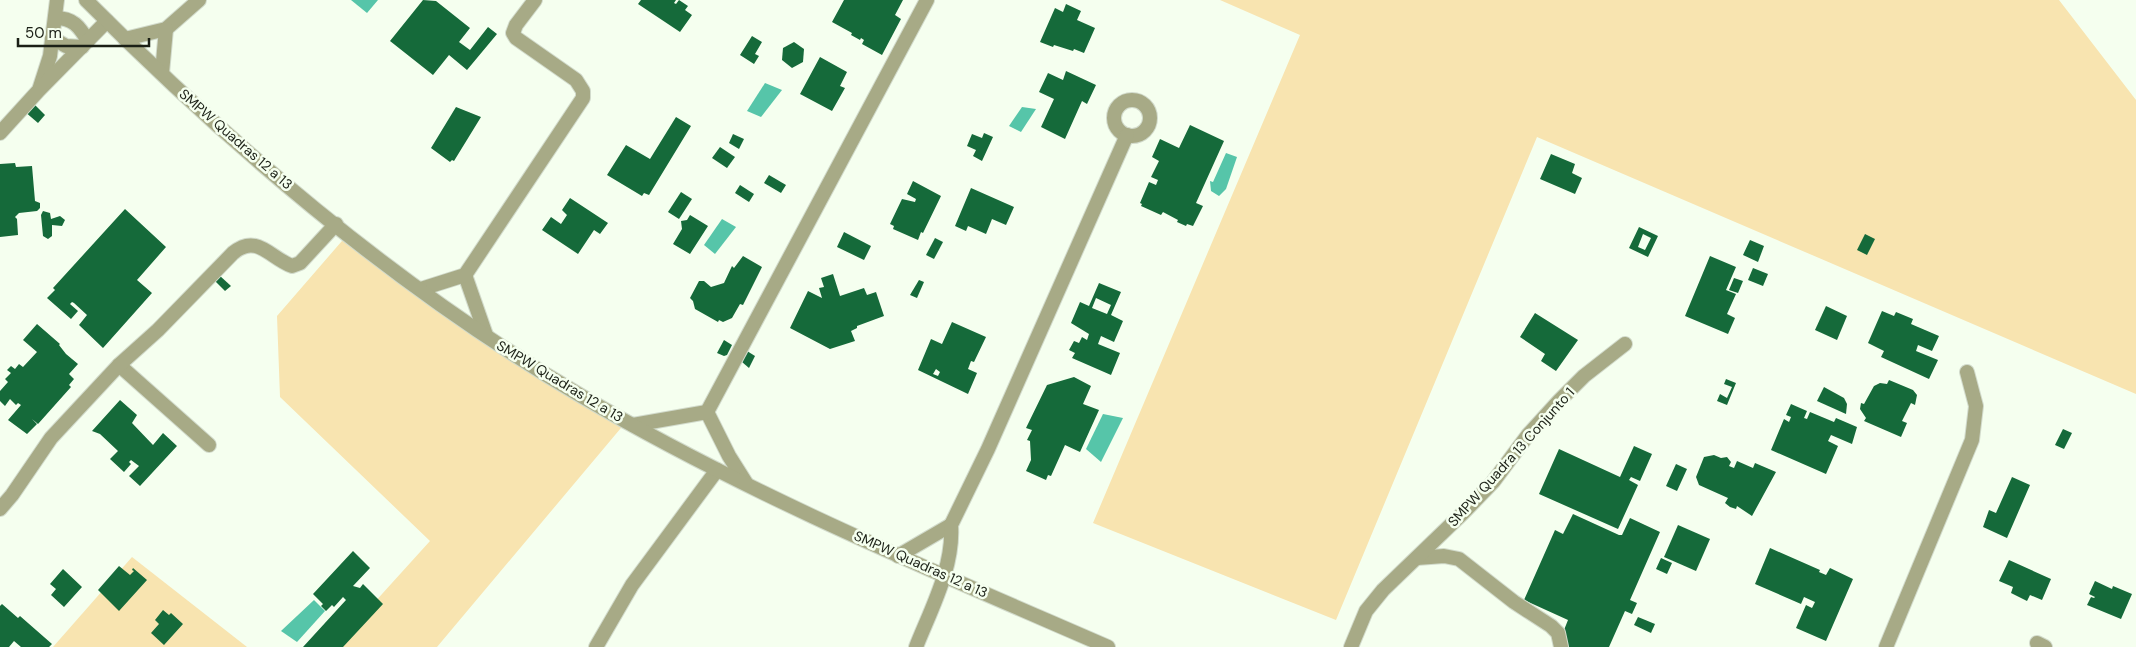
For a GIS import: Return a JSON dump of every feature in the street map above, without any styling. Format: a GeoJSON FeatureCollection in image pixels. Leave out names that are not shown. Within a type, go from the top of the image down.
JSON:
{"type":"FeatureCollection","features":[{"type":"Feature","properties":{"kind":"street"},"geometry":{"type":"LineString","coordinates":[[39,90],[47,66],[57,0]]}},
{"type":"Feature","properties":{"kind":"street","name":"SMPW Quadras 12 a 13"},"geometry":{"type":"LineString","coordinates":[[86,0],[125,39],[253,157],[336,224],[421,289],[486,335],[582,396],[717,470],[898,556],[1108,647]]}},
{"type":"Feature","properties":{"kind":"street"},"geometry":{"type":"LineString","coordinates":[[125,39],[166,30],[199,0]]}},
{"type":"Feature","properties":{"kind":"street"},"geometry":{"type":"LineString","coordinates":[[421,289],[465,275],[583,98],[583,91],[576,80],[516,38],[513,33],[516,25],[535,0]]}},
{"type":"Feature","properties":{"kind":"street"},"geometry":{"type":"LineString","coordinates":[[707,412],[926,0]]}},
{"type":"Feature","properties":{"kind":"street"},"geometry":{"type":"LineString","coordinates":[[55,18],[71,20],[81,30],[85,44]]}},
{"type":"Feature","properties":{"kind":"street"},"geometry":{"type":"LineString","coordinates":[[0,133],[39,90],[107,21]]}},
{"type":"Feature","properties":{"kind":"street"},"geometry":{"type":"LineString","coordinates":[[162,73],[166,30]]}},
{"type":"Feature","properties":{"kind":"street"},"geometry":{"type":"LineString","coordinates":[[52,38],[66,46],[85,44]]}},
{"type":"Feature","properties":{"kind":"street"},"geometry":{"type":"LineString","coordinates":[[916,647],[944,576],[952,535],[951,525],[988,449],[1127,135]]}},
{"type":"Feature","properties":{"kind":"street"},"geometry":{"type":"LineString","coordinates":[[0,509],[52,438],[119,365],[158,330],[239,248],[252,245],[260,246],[292,266],[300,263],[336,224]]}},
{"type":"Feature","properties":{"kind":"street"},"geometry":{"type":"LineString","coordinates":[[465,275],[486,335]]}},
{"type":"Feature","properties":{"kind":"street","name":"SMPW Quadra 13 Conjunto 1"},"geometry":{"type":"LineString","coordinates":[[1350,647],[1366,611],[1383,590],[1464,512],[1492,482],[1519,445],[1559,401],[1584,376],[1625,344]]}},
{"type":"Feature","properties":{"kind":"street"},"geometry":{"type":"LineString","coordinates":[[119,365],[209,444]]}},
{"type":"Feature","properties":{"kind":"street"},"geometry":{"type":"LineString","coordinates":[[1886,647],[1972,440],[1976,406],[1967,372]]}},
{"type":"Feature","properties":{"kind":"street"},"geometry":{"type":"LineString","coordinates":[[633,425],[707,412]]}},
{"type":"Feature","properties":{"kind":"street"},"geometry":{"type":"LineString","coordinates":[[707,412],[729,456],[746,483]]}},
{"type":"Feature","properties":{"kind":"street"},"geometry":{"type":"LineString","coordinates":[[596,647],[632,585],[717,470]]}},
{"type":"Feature","properties":{"kind":"street"},"geometry":{"type":"LineString","coordinates":[[898,556],[951,525]]}},
{"type":"Feature","properties":{"kind":"street"},"geometry":{"type":"LineString","coordinates":[[1417,558],[1444,556],[1459,560],[1514,602],[1551,626],[1558,633],[1561,647]]}},
{"type":"Feature","properties":{"kind":"shaded area"},"geometry":{"type":"Polygon","coordinates":[[[351,0],[378,0],[367,13],[351,0]]]}},
{"type":"Feature","properties":{"kind":"shaded area"},"geometry":{"type":"Polygon","coordinates":[[[1220,0],[2059,0],[2136,100],[2136,394],[1537,137],[1336,620],[1093,523],[1300,35],[1220,0]]]}},
{"type":"Feature","properties":{"kind":"shaded area"},"geometry":{"type":"Polygon","coordinates":[[[765,83],[782,90],[761,117],[747,111],[765,83]]]}},
{"type":"Feature","properties":{"kind":"shaded area"},"geometry":{"type":"Polygon","coordinates":[[[1022,107],[1036,109],[1021,132],[1009,126],[1022,107]]]}},
{"type":"Feature","properties":{"kind":"shaded area"},"geometry":{"type":"Polygon","coordinates":[[[1226,153],[1237,157],[1226,189],[1219,196],[1211,191],[1210,181],[1213,182],[1226,153]]]}},
{"type":"Feature","properties":{"kind":"shaded area"},"geometry":{"type":"Polygon","coordinates":[[[722,219],[736,227],[715,254],[704,245],[722,219]]]}},
{"type":"Feature","properties":{"kind":"shaded area"},"geometry":{"type":"Polygon","coordinates":[[[348,234],[626,422],[437,647],[334,647],[430,541],[280,397],[277,316],[348,234]]]}},
{"type":"Feature","properties":{"kind":"shaded area"},"geometry":{"type":"Polygon","coordinates":[[[1103,414],[1123,418],[1101,462],[1086,449],[1103,414]]]}},
{"type":"Feature","properties":{"kind":"shaded area"},"geometry":{"type":"Polygon","coordinates":[[[132,557],[247,647],[53,647],[132,557]]]}},
{"type":"Feature","properties":{"kind":"shaded area"},"geometry":{"type":"Polygon","coordinates":[[[314,600],[325,611],[297,642],[281,631],[314,600]]]}},
{"type":"Feature","properties":{"kind":"building"},"geometry":{"type":"Polygon","coordinates":[[[423,0],[436,1],[470,28],[459,42],[470,50],[488,27],[497,34],[467,70],[449,55],[433,75],[390,41],[423,0]]]}},
{"type":"Feature","properties":{"kind":"building"},"geometry":{"type":"Polygon","coordinates":[[[641,0],[676,0],[674,3],[676,4],[679,0],[688,6],[685,10],[692,15],[680,32],[638,4],[641,0]]]}},
{"type":"Feature","properties":{"kind":"building"},"geometry":{"type":"Polygon","coordinates":[[[844,0],[903,0],[895,15],[901,19],[882,55],[862,44],[864,40],[861,38],[860,40],[851,35],[852,33],[832,22],[844,0]]]}},
{"type":"Feature","properties":{"kind":"building"},"geometry":{"type":"Polygon","coordinates":[[[1066,4],[1081,11],[1077,20],[1095,28],[1084,53],[1054,45],[1053,47],[1040,42],[1055,8],[1063,12],[1066,4]]]}},
{"type":"Feature","properties":{"kind":"building"},"geometry":{"type":"Polygon","coordinates":[[[752,36],[762,42],[755,54],[759,56],[754,64],[740,55],[752,36]]]}},
{"type":"Feature","properties":{"kind":"building"},"geometry":{"type":"Polygon","coordinates":[[[794,42],[804,49],[803,62],[792,68],[782,60],[783,48],[794,42]]]}},
{"type":"Feature","properties":{"kind":"building"},"geometry":{"type":"Polygon","coordinates":[[[820,57],[847,72],[840,86],[845,88],[832,111],[800,94],[820,57]]]}},
{"type":"Feature","properties":{"kind":"building"},"geometry":{"type":"Polygon","coordinates":[[[1066,71],[1096,85],[1087,104],[1082,101],[1065,139],[1041,127],[1054,99],[1039,92],[1048,73],[1063,80],[1066,71]]]}},
{"type":"Feature","properties":{"kind":"building"},"geometry":{"type":"Polygon","coordinates":[[[32,102],[45,115],[38,123],[24,111],[32,102]]]}},
{"type":"Feature","properties":{"kind":"building"},"geometry":{"type":"Polygon","coordinates":[[[456,107],[481,117],[454,161],[450,162],[431,148],[456,107]]]}},
{"type":"Feature","properties":{"kind":"building"},"geometry":{"type":"Polygon","coordinates":[[[676,117],[691,126],[649,195],[644,193],[642,196],[607,175],[626,145],[650,159],[676,117]]]}},
{"type":"Feature","properties":{"kind":"building"},"geometry":{"type":"Polygon","coordinates":[[[1190,125],[1224,141],[1196,203],[1203,206],[1193,226],[1187,224],[1186,226],[1163,212],[1161,215],[1141,206],[1142,204],[1140,203],[1149,182],[1156,185],[1158,180],[1151,177],[1159,161],[1152,157],[1160,139],[1179,148],[1190,125]]]}},
{"type":"Feature","properties":{"kind":"building"},"geometry":{"type":"Polygon","coordinates":[[[984,133],[993,137],[982,161],[973,156],[976,150],[967,146],[972,134],[982,138],[984,133]]]}},
{"type":"Feature","properties":{"kind":"building"},"geometry":{"type":"Polygon","coordinates":[[[733,134],[744,139],[739,149],[729,143],[733,134]]]}},
{"type":"Feature","properties":{"kind":"building"},"geometry":{"type":"Polygon","coordinates":[[[720,147],[735,157],[727,168],[712,158],[720,147]]]}},
{"type":"Feature","properties":{"kind":"building"},"geometry":{"type":"Polygon","coordinates":[[[1551,154],[1575,164],[1572,173],[1582,178],[1575,194],[1540,179],[1551,154]]]}},
{"type":"Feature","properties":{"kind":"building"},"geometry":{"type":"Polygon","coordinates":[[[15,163],[16,167],[32,166],[35,201],[40,203],[40,208],[37,211],[19,213],[15,217],[17,219],[18,235],[0,237],[0,164],[15,163]]]}},
{"type":"Feature","properties":{"kind":"building"},"geometry":{"type":"Polygon","coordinates":[[[769,175],[786,185],[781,193],[764,183],[769,175]]]}},
{"type":"Feature","properties":{"kind":"building"},"geometry":{"type":"Polygon","coordinates":[[[913,181],[941,196],[918,240],[893,229],[894,226],[890,224],[902,199],[915,202],[916,199],[907,194],[913,181]]]}},
{"type":"Feature","properties":{"kind":"building"},"geometry":{"type":"Polygon","coordinates":[[[740,185],[754,194],[749,202],[735,193],[740,185]]]}},
{"type":"Feature","properties":{"kind":"building"},"geometry":{"type":"Polygon","coordinates":[[[971,188],[1014,207],[1006,225],[992,219],[986,234],[968,226],[966,231],[955,226],[971,188]]]}},
{"type":"Feature","properties":{"kind":"building"},"geometry":{"type":"Polygon","coordinates":[[[681,192],[692,199],[679,219],[668,212],[681,192]]]}},
{"type":"Feature","properties":{"kind":"building"},"geometry":{"type":"Polygon","coordinates":[[[570,198],[608,223],[600,234],[594,230],[578,254],[542,230],[551,217],[561,224],[567,215],[562,210],[570,198]]]}},
{"type":"Feature","properties":{"kind":"building"},"geometry":{"type":"Polygon","coordinates":[[[125,209],[166,247],[137,280],[152,293],[103,348],[79,325],[87,315],[74,303],[70,304],[78,311],[71,319],[47,298],[55,290],[53,288],[125,209]]]}},
{"type":"Feature","properties":{"kind":"building"},"geometry":{"type":"Polygon","coordinates":[[[43,211],[50,213],[51,219],[60,216],[65,220],[62,226],[52,225],[52,236],[48,239],[43,236],[41,215],[43,211]]]}},
{"type":"Feature","properties":{"kind":"building"},"geometry":{"type":"Polygon","coordinates":[[[690,215],[708,226],[690,254],[673,244],[682,229],[681,221],[687,220],[690,215]]]}},
{"type":"Feature","properties":{"kind":"building"},"geometry":{"type":"Polygon","coordinates":[[[1639,227],[1658,236],[1648,257],[1629,248],[1639,227]],[[1643,234],[1638,247],[1645,250],[1651,238],[1643,234]]]}},
{"type":"Feature","properties":{"kind":"building"},"geometry":{"type":"Polygon","coordinates":[[[844,232],[871,246],[864,260],[837,247],[844,232]]]}},
{"type":"Feature","properties":{"kind":"building"},"geometry":{"type":"Polygon","coordinates":[[[1865,234],[1875,239],[1867,255],[1857,250],[1865,234]]]}},
{"type":"Feature","properties":{"kind":"building"},"geometry":{"type":"Polygon","coordinates":[[[935,238],[943,242],[934,259],[926,255],[935,238]]]}},
{"type":"Feature","properties":{"kind":"building"},"geometry":{"type":"Polygon","coordinates":[[[1750,240],[1764,246],[1758,262],[1743,255],[1750,240]]]}},
{"type":"Feature","properties":{"kind":"building"},"geometry":{"type":"Polygon","coordinates":[[[743,256],[762,267],[743,305],[740,304],[732,318],[723,322],[719,320],[718,322],[695,309],[690,298],[699,281],[704,281],[711,287],[724,283],[732,266],[734,268],[743,256]]]}},
{"type":"Feature","properties":{"kind":"building"},"geometry":{"type":"Polygon","coordinates":[[[1710,256],[1736,267],[1726,290],[1736,294],[1727,314],[1735,318],[1728,334],[1685,316],[1710,256]]]}},
{"type":"Feature","properties":{"kind":"building"},"geometry":{"type":"Polygon","coordinates":[[[1753,268],[1768,274],[1763,286],[1748,280],[1753,268]]]}},
{"type":"Feature","properties":{"kind":"building"},"geometry":{"type":"Polygon","coordinates":[[[833,274],[840,296],[864,288],[867,295],[876,292],[884,316],[857,326],[857,328],[851,331],[855,341],[830,349],[790,328],[808,291],[822,298],[819,288],[824,287],[821,278],[833,274]]]}},
{"type":"Feature","properties":{"kind":"building"},"geometry":{"type":"Polygon","coordinates":[[[219,275],[231,286],[225,291],[214,280],[219,275]]]}},
{"type":"Feature","properties":{"kind":"building"},"geometry":{"type":"Polygon","coordinates":[[[1734,278],[1743,281],[1738,293],[1729,290],[1734,278]]]}},
{"type":"Feature","properties":{"kind":"building"},"geometry":{"type":"Polygon","coordinates":[[[919,280],[924,282],[917,298],[910,295],[919,280]]]}},
{"type":"Feature","properties":{"kind":"building"},"geometry":{"type":"Polygon","coordinates":[[[1099,283],[1121,292],[1111,315],[1123,321],[1114,342],[1101,336],[1098,344],[1120,353],[1111,375],[1072,358],[1075,353],[1069,350],[1074,341],[1079,343],[1082,337],[1087,340],[1089,334],[1071,323],[1080,302],[1089,306],[1099,283]],[[1096,298],[1092,308],[1107,314],[1111,305],[1096,298]]]}},
{"type":"Feature","properties":{"kind":"building"},"geometry":{"type":"Polygon","coordinates":[[[1826,306],[1847,316],[1837,340],[1815,330],[1826,306]]]}},
{"type":"Feature","properties":{"kind":"building"},"geometry":{"type":"Polygon","coordinates":[[[1882,311],[1894,316],[1896,312],[1913,319],[1911,324],[1939,336],[1932,351],[1918,345],[1916,351],[1938,360],[1929,379],[1881,357],[1884,351],[1868,343],[1882,311]]]}},
{"type":"Feature","properties":{"kind":"building"},"geometry":{"type":"Polygon","coordinates":[[[1535,313],[1578,340],[1556,371],[1541,361],[1545,354],[1520,337],[1535,313]]]}},
{"type":"Feature","properties":{"kind":"building"},"geometry":{"type":"Polygon","coordinates":[[[952,322],[986,337],[974,362],[971,361],[968,369],[977,373],[968,394],[918,370],[931,339],[942,344],[952,322]],[[936,369],[933,374],[938,376],[940,372],[936,369]]]}},
{"type":"Feature","properties":{"kind":"building"},"geometry":{"type":"Polygon","coordinates":[[[37,324],[60,344],[66,354],[78,364],[69,374],[74,379],[69,385],[71,387],[38,424],[32,419],[37,424],[27,434],[8,420],[21,405],[18,403],[16,405],[10,399],[5,406],[0,401],[0,391],[8,382],[5,379],[11,373],[7,370],[11,366],[15,369],[19,364],[23,367],[37,352],[23,340],[37,324]]]}},
{"type":"Feature","properties":{"kind":"building"},"geometry":{"type":"Polygon","coordinates":[[[724,340],[732,345],[727,355],[724,356],[717,353],[724,340]]]}},
{"type":"Feature","properties":{"kind":"building"},"geometry":{"type":"Polygon","coordinates":[[[747,351],[755,356],[749,368],[742,362],[747,351]]]}},
{"type":"Feature","properties":{"kind":"building"},"geometry":{"type":"Polygon","coordinates":[[[1074,377],[1091,386],[1083,404],[1099,410],[1080,452],[1065,445],[1051,476],[1048,475],[1046,480],[1026,471],[1031,460],[1030,441],[1027,440],[1032,430],[1026,428],[1047,385],[1074,377]]]}},
{"type":"Feature","properties":{"kind":"building"},"geometry":{"type":"Polygon","coordinates":[[[1726,379],[1736,383],[1727,405],[1717,401],[1720,394],[1727,398],[1732,387],[1724,384],[1726,379]]]}},
{"type":"Feature","properties":{"kind":"building"},"geometry":{"type":"Polygon","coordinates":[[[1889,380],[1913,390],[1917,395],[1915,405],[1911,403],[1902,421],[1907,423],[1901,437],[1864,421],[1866,418],[1860,409],[1861,403],[1864,404],[1874,386],[1880,383],[1887,384],[1889,380]]]}},
{"type":"Feature","properties":{"kind":"building"},"geometry":{"type":"Polygon","coordinates":[[[1824,387],[1844,398],[1847,404],[1846,414],[1817,401],[1824,387]]]}},
{"type":"Feature","properties":{"kind":"building"},"geometry":{"type":"Polygon","coordinates":[[[120,400],[137,415],[132,423],[153,445],[163,433],[177,446],[140,486],[129,476],[139,466],[131,460],[129,462],[131,464],[124,472],[110,459],[118,451],[100,434],[92,431],[120,400]]]}},
{"type":"Feature","properties":{"kind":"building"},"geometry":{"type":"Polygon","coordinates":[[[1791,404],[1807,411],[1804,418],[1807,419],[1810,412],[1834,422],[1836,418],[1857,427],[1852,444],[1831,435],[1828,441],[1838,446],[1826,474],[1771,450],[1784,419],[1789,422],[1791,417],[1786,415],[1791,404]]]}},
{"type":"Feature","properties":{"kind":"building"},"geometry":{"type":"Polygon","coordinates":[[[2063,429],[2072,433],[2064,449],[2055,445],[2063,429]]]}},
{"type":"Feature","properties":{"kind":"building"},"geometry":{"type":"Polygon","coordinates":[[[1634,446],[1652,454],[1640,481],[1631,477],[1629,480],[1638,485],[1618,529],[1539,494],[1559,449],[1620,477],[1634,446]]]}},
{"type":"Feature","properties":{"kind":"building"},"geometry":{"type":"Polygon","coordinates":[[[1714,455],[1721,458],[1727,457],[1731,462],[1729,466],[1734,468],[1737,461],[1753,468],[1755,463],[1776,472],[1752,516],[1737,506],[1736,509],[1730,507],[1725,503],[1728,498],[1699,485],[1696,477],[1704,457],[1714,455]]]}},
{"type":"Feature","properties":{"kind":"building"},"geometry":{"type":"Polygon","coordinates":[[[1676,464],[1687,469],[1677,491],[1666,486],[1676,464]]]}},
{"type":"Feature","properties":{"kind":"building"},"geometry":{"type":"Polygon","coordinates":[[[2012,477],[2030,485],[2007,538],[1983,527],[1989,510],[1996,513],[2012,477]]]}},
{"type":"Feature","properties":{"kind":"building"},"geometry":{"type":"Polygon","coordinates":[[[1573,514],[1619,535],[1622,535],[1630,518],[1660,532],[1630,600],[1637,603],[1632,614],[1625,611],[1609,647],[1563,647],[1560,640],[1568,620],[1524,600],[1555,530],[1563,534],[1573,514]]]}},
{"type":"Feature","properties":{"kind":"building"},"geometry":{"type":"Polygon","coordinates":[[[1678,525],[1710,539],[1696,571],[1664,557],[1678,525]]]}},
{"type":"Feature","properties":{"kind":"building"},"geometry":{"type":"Polygon","coordinates":[[[1770,548],[1820,570],[1819,572],[1826,575],[1830,568],[1853,579],[1826,641],[1796,628],[1806,605],[1812,608],[1815,602],[1804,597],[1801,604],[1755,584],[1770,548]]]}},
{"type":"Feature","properties":{"kind":"building"},"geometry":{"type":"Polygon","coordinates":[[[353,551],[370,568],[353,586],[360,588],[363,584],[383,604],[343,647],[303,647],[346,600],[343,597],[334,607],[332,605],[326,611],[321,606],[323,604],[313,594],[353,551]]]}},
{"type":"Feature","properties":{"kind":"building"},"geometry":{"type":"Polygon","coordinates":[[[1661,558],[1672,563],[1667,574],[1656,569],[1661,558]]]}},
{"type":"Feature","properties":{"kind":"building"},"geometry":{"type":"Polygon","coordinates":[[[2009,560],[2051,579],[2042,600],[2030,595],[2027,601],[2011,593],[2013,587],[1999,581],[2009,560]]]}},
{"type":"Feature","properties":{"kind":"building"},"geometry":{"type":"Polygon","coordinates":[[[119,566],[130,575],[134,571],[132,570],[133,568],[147,580],[119,611],[98,590],[119,566]]]}},
{"type":"Feature","properties":{"kind":"building"},"geometry":{"type":"Polygon","coordinates":[[[63,569],[82,587],[64,607],[51,595],[56,589],[50,584],[63,569]]]}},
{"type":"Feature","properties":{"kind":"building"},"geometry":{"type":"Polygon","coordinates":[[[2095,581],[2112,589],[2113,586],[2132,594],[2121,619],[2087,605],[2091,597],[2095,597],[2089,594],[2095,581]]]}},
{"type":"Feature","properties":{"kind":"building"},"geometry":{"type":"Polygon","coordinates":[[[2,604],[18,618],[20,616],[52,644],[49,647],[21,647],[14,641],[9,647],[0,647],[0,606],[2,604]]]}},
{"type":"Feature","properties":{"kind":"building"},"geometry":{"type":"Polygon","coordinates":[[[163,610],[169,615],[171,613],[183,624],[164,645],[151,633],[159,624],[155,620],[163,610]]]}},
{"type":"Feature","properties":{"kind":"building"},"geometry":{"type":"Polygon","coordinates":[[[1638,617],[1655,624],[1651,633],[1634,625],[1638,617]]]}}]}
